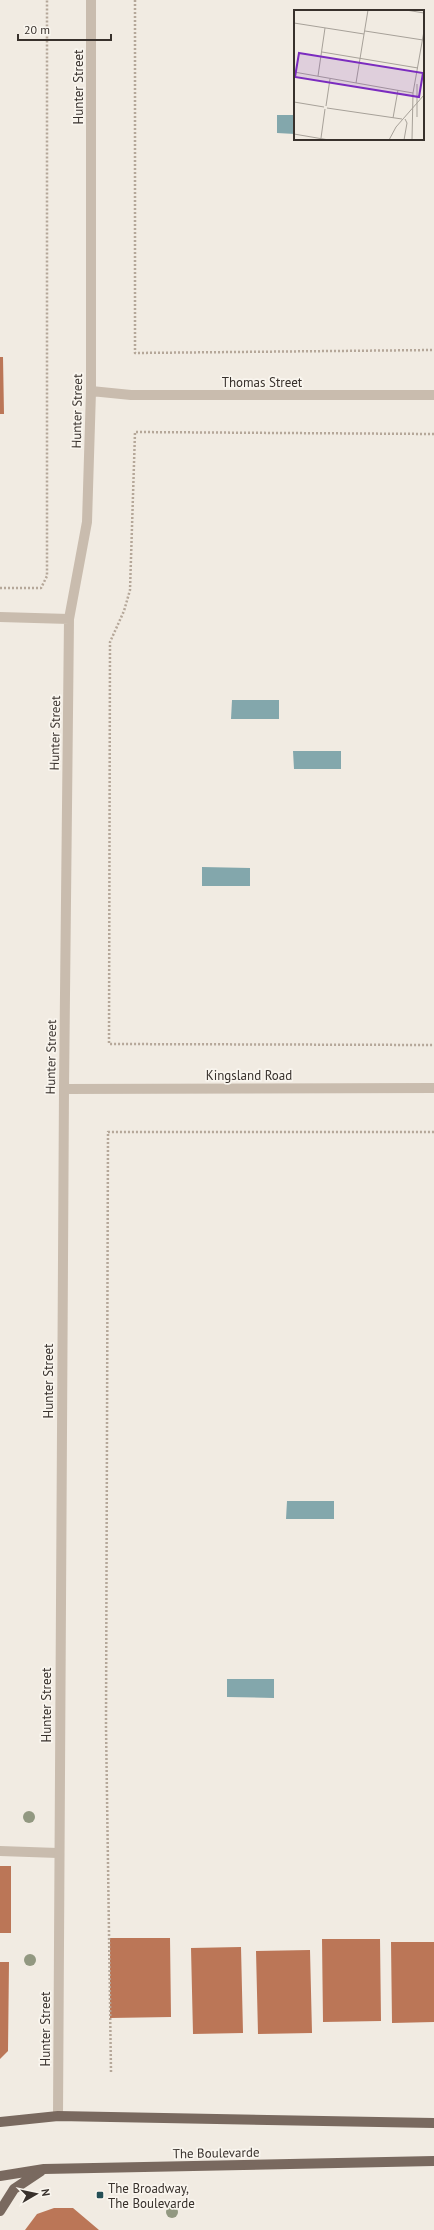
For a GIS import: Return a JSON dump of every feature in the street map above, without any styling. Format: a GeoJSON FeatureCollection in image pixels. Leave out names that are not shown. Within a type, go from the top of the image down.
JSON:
{"type":"FeatureCollection","features":[{"type":"Feature","properties":{"kind":"main road"},"geometry":{"type":"LineString","coordinates":[[0,2122],[58,2116],[434,2123]]}},
{"type":"Feature","properties":{"kind":"main road","name":"The Boulevarde"},"geometry":{"type":"LineString","coordinates":[[0,2176],[44,2169],[434,2161]]}},
{"type":"Feature","properties":{"kind":"main road"},"geometry":{"type":"LineString","coordinates":[[0,2211],[14,2189],[44,2169]]}},
{"type":"Feature","properties":{"kind":"street","name":"Hunter Street"},"geometry":{"type":"LineString","coordinates":[[58,2116],[58,1853],[69,619],[87,522],[91,391],[91,0]]}},
{"type":"Feature","properties":{"kind":"street","name":"Thomas Street"},"geometry":{"type":"LineString","coordinates":[[91,391],[131,395],[434,395]]}},
{"type":"Feature","properties":{"kind":"street"},"geometry":{"type":"LineString","coordinates":[[0,618],[69,619]]}},
{"type":"Feature","properties":{"kind":"street","name":"Kingsland Road"},"geometry":{"type":"LineString","coordinates":[[64,1089],[434,1088]]}},
{"type":"Feature","properties":{"kind":"street"},"geometry":{"type":"LineString","coordinates":[[0,1851],[58,1853]]}},
{"type":"Feature","properties":{"kind":"path"},"geometry":{"type":"LineString","coordinates":[[0,588],[40,588],[47,576],[47,0]]}},
{"type":"Feature","properties":{"kind":"path"},"geometry":{"type":"LineString","coordinates":[[135,0],[136,353],[434,350]]}},
{"type":"Feature","properties":{"kind":"path"},"geometry":{"type":"LineString","coordinates":[[434,434],[136,432],[130,590],[124,611],[110,642],[108,1044],[434,1045]]}},
{"type":"Feature","properties":{"kind":"path"},"geometry":{"type":"LineString","coordinates":[[110,2072],[106,1726],[108,1132],[434,1132]]}},
{"type":"Feature","properties":{"kind":"water"},"geometry":{"type":"Polygon","coordinates":[[[277,115],[294,115],[294,134],[277,133],[277,115]]]}},
{"type":"Feature","properties":{"kind":"water"},"geometry":{"type":"Polygon","coordinates":[[[232,700],[279,700],[279,719],[231,719],[232,700]]]}},
{"type":"Feature","properties":{"kind":"water"},"geometry":{"type":"Polygon","coordinates":[[[293,751],[341,751],[341,769],[294,769],[293,751]]]}},
{"type":"Feature","properties":{"kind":"water"},"geometry":{"type":"Polygon","coordinates":[[[202,867],[250,868],[250,886],[202,886],[202,867]]]}},
{"type":"Feature","properties":{"kind":"water"},"geometry":{"type":"Polygon","coordinates":[[[287,1501],[334,1501],[334,1519],[286,1519],[287,1501]]]}},
{"type":"Feature","properties":{"kind":"water"},"geometry":{"type":"Polygon","coordinates":[[[227,1679],[274,1679],[274,1698],[227,1697],[227,1679]]]}},
{"type":"Feature","properties":{"kind":"building"},"geometry":{"type":"Polygon","coordinates":[[[0,357],[3,357],[4,414],[0,414],[0,357]]]}},
{"type":"Feature","properties":{"kind":"building"},"geometry":{"type":"Polygon","coordinates":[[[0,1866],[11,1866],[11,1933],[0,1933],[0,1866]]]}},
{"type":"Feature","properties":{"kind":"building"},"geometry":{"type":"Polygon","coordinates":[[[110,1938],[170,1938],[171,2017],[110,2018],[110,1938]]]}},
{"type":"Feature","properties":{"kind":"building"},"geometry":{"type":"Polygon","coordinates":[[[322,1939],[380,1939],[381,2021],[323,2022],[322,1939]]]}},
{"type":"Feature","properties":{"kind":"building"},"geometry":{"type":"Polygon","coordinates":[[[391,1942],[434,1942],[434,2022],[392,2023],[391,1942]]]}},
{"type":"Feature","properties":{"kind":"building"},"geometry":{"type":"Polygon","coordinates":[[[241,1947],[243,2033],[193,2034],[191,1948],[241,1947]]]}},
{"type":"Feature","properties":{"kind":"building"},"geometry":{"type":"Polygon","coordinates":[[[310,1950],[312,2033],[258,2034],[256,1951],[310,1950]]]}},
{"type":"Feature","properties":{"kind":"building"},"geometry":{"type":"Polygon","coordinates":[[[0,1962],[9,1962],[8,2051],[0,2059],[0,1962]]]}},
{"type":"Feature","properties":{"kind":"building"},"geometry":{"type":"Polygon","coordinates":[[[54,2208],[73,2208],[99,2230],[25,2230],[37,2214],[54,2208]]]}},
{"type":"Feature","properties":{"kind":"place","name":"The Broadway, The Boulevarde"},"geometry":{"type":"Point","coordinates":[100,2195]}}]}
